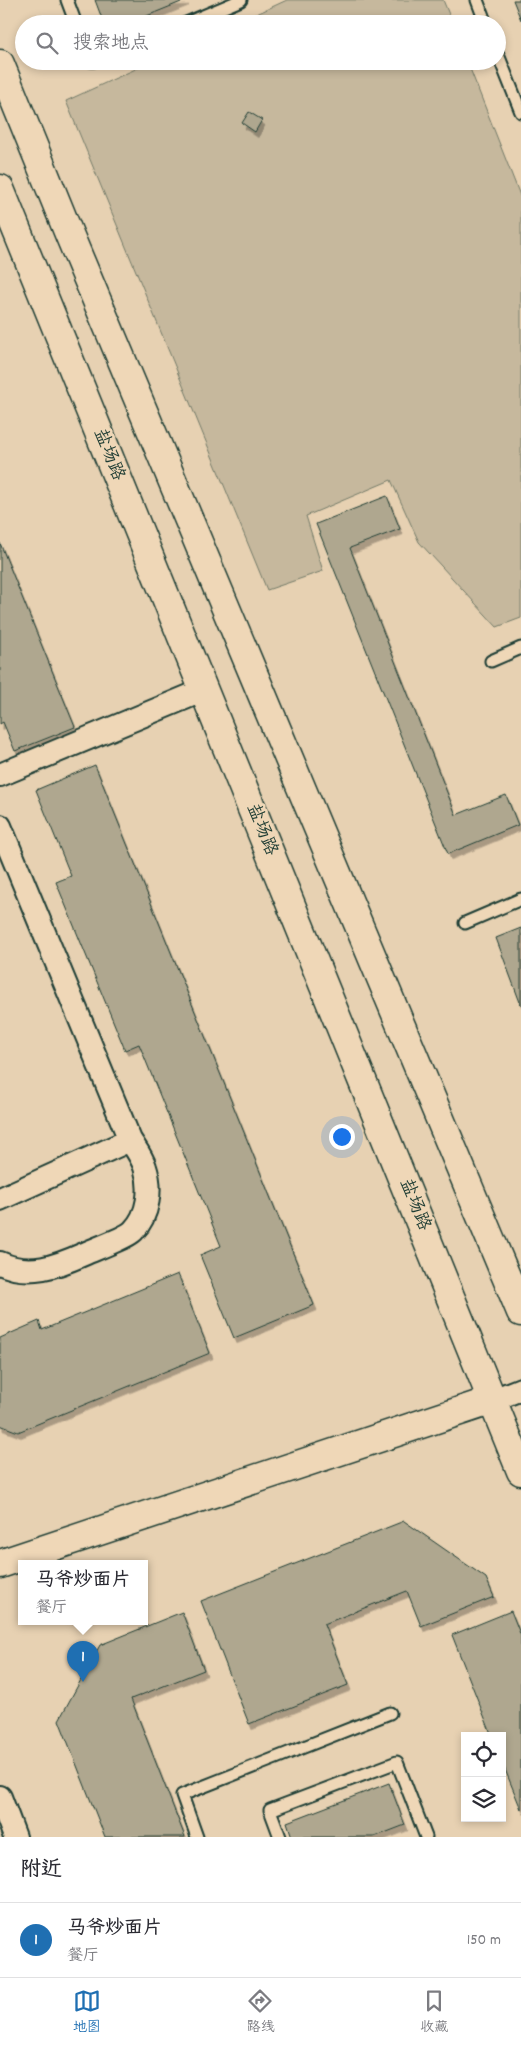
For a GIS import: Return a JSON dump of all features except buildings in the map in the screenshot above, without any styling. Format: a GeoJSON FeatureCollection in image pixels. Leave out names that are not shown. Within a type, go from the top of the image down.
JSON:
{"type":"FeatureCollection","features":[{"type":"Feature","properties":{"kind":"main road"},"geometry":{"type":"LineString","coordinates":[[0,64],[68,234],[521,1312]]}},
{"type":"Feature","properties":{"kind":"main road","name":"盐场路"},"geometry":{"type":"LineString","coordinates":[[2,202],[204,690],[521,1471]]}},
{"type":"Feature","properties":{"kind":"main road"},"geometry":{"type":"LineString","coordinates":[[0,1564],[493,1400]]}},
{"type":"Feature","properties":{"kind":"street"},"geometry":{"type":"LineString","coordinates":[[0,775],[204,690]]}},
{"type":"Feature","properties":{"kind":"street"},"geometry":{"type":"LineString","coordinates":[[0,826],[130,1140],[144,1166],[149,1183],[148,1201],[142,1218],[132,1232],[55,1267],[31,1270],[8,1267],[0,1263]]}},
{"type":"Feature","properties":{"kind":"street"},"geometry":{"type":"LineString","coordinates":[[0,1199],[130,1140]]}},
{"type":"Feature","properties":{"kind":"street"},"geometry":{"type":"LineString","coordinates":[[493,1400],[521,1389]]}},
{"type":"Feature","properties":{"kind":"street"},"geometry":{"type":"LineString","coordinates":[[0,1797],[15,1837]]}},
{"type":"Feature","properties":{"kind":"lane"},"geometry":{"type":"LineString","coordinates":[[67,0],[73,15]]}},
{"type":"Feature","properties":{"kind":"lane"},"geometry":{"type":"LineString","coordinates":[[205,15],[241,0]]}},
{"type":"Feature","properties":{"kind":"lane"},"geometry":{"type":"LineString","coordinates":[[477,0],[483,15]]}},
{"type":"Feature","properties":{"kind":"lane"},"geometry":{"type":"LineString","coordinates":[[504,70],[521,112]]}},
{"type":"Feature","properties":{"kind":"lane"},"geometry":{"type":"LineString","coordinates":[[491,661],[521,648]]}},
{"type":"Feature","properties":{"kind":"lane"},"geometry":{"type":"LineString","coordinates":[[465,923],[521,899]]}},
{"type":"Feature","properties":{"kind":"lane"},"geometry":{"type":"LineString","coordinates":[[197,1837],[182,1795],[390,1713]]}},
{"type":"Feature","properties":{"kind":"lane"},"geometry":{"type":"LineString","coordinates":[[280,1837],[270,1810],[397,1762],[426,1837]]}},
{"type":"Feature","properties":{"kind":"shaded area"},"geometry":{"type":"Polygon","coordinates":[[[287,0],[443,0],[449,15],[254,15],[287,0]]]}},
{"type":"Feature","properties":{"kind":"shaded area"},"geometry":{"type":"Polygon","coordinates":[[[133,70],[471,70],[521,198],[521,618],[497,627],[419,542],[391,480],[306,516],[323,571],[267,590],[66,101],[133,70]]]}},
{"type":"Feature","properties":{"kind":"place","name":"马爷炒面片"},"geometry":{"type":"Point","coordinates":[83,1682]}}]}
